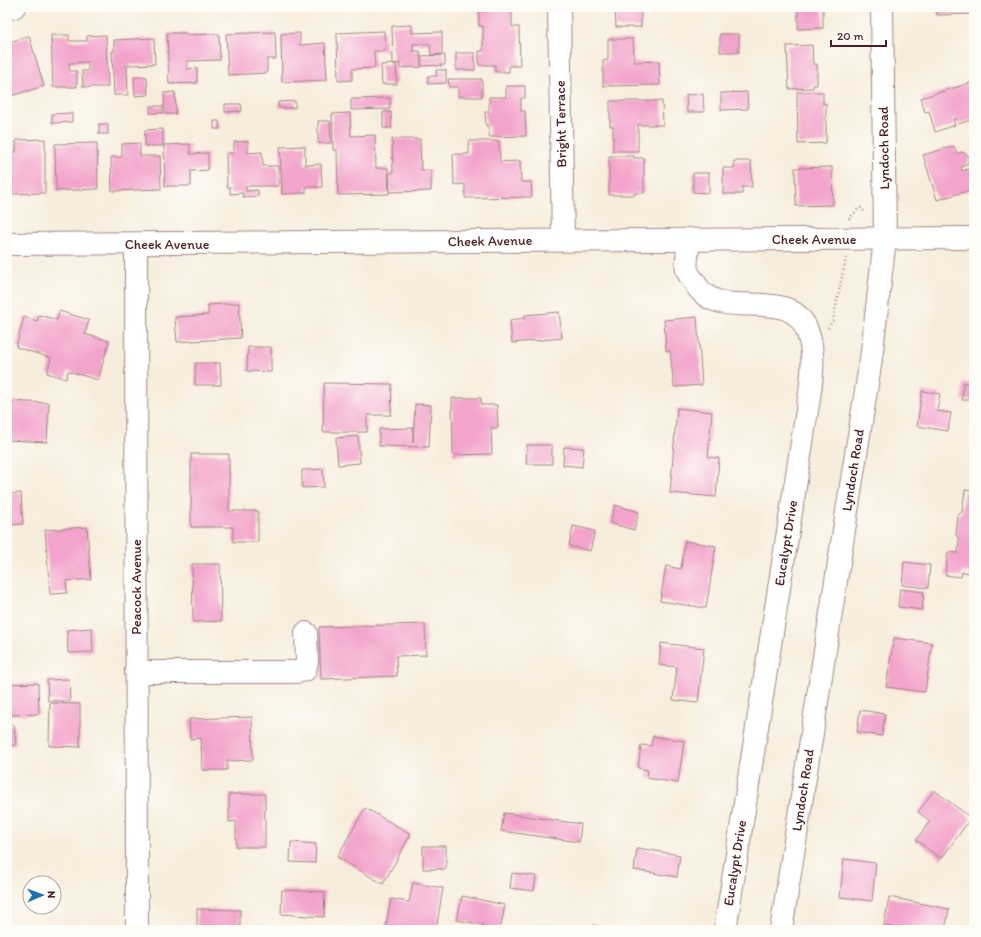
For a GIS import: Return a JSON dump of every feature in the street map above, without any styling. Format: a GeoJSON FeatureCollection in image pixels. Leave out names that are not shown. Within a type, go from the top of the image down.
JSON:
{"type":"FeatureCollection","features":[{"type":"Feature","properties":{"kind":"street"},"geometry":{"type":"LineString","coordinates":[[7,9],[14,7]]}},
{"type":"Feature","properties":{"kind":"street","name":"Bright Terrace"},"geometry":{"type":"LineString","coordinates":[[559,7],[563,240]]}},
{"type":"Feature","properties":{"kind":"street","name":"Lyndoch Road"},"geometry":{"type":"LineString","coordinates":[[781,930],[870,358],[885,239],[882,7]]}},
{"type":"Feature","properties":{"kind":"street","name":"Cheek Avenue"},"geometry":{"type":"LineString","coordinates":[[7,244],[974,238]]}},
{"type":"Feature","properties":{"kind":"street","name":"Eucalypt Drive"},"geometry":{"type":"LineString","coordinates":[[689,239],[687,270],[698,290],[707,297],[729,304],[767,304],[780,307],[798,316],[808,332],[811,351],[811,379],[804,430],[725,930]]}},
{"type":"Feature","properties":{"kind":"street","name":"Peacock Avenue"},"geometry":{"type":"LineString","coordinates":[[136,244],[137,930]]}},
{"type":"Feature","properties":{"kind":"street"},"geometry":{"type":"LineString","coordinates":[[136,672],[297,672],[305,670],[307,662],[306,633]]}},
{"type":"Feature","properties":{"kind":"building"},"geometry":{"type":"Polygon","coordinates":[[[615,7],[641,7],[641,27],[616,27],[615,7]]]}},
{"type":"Feature","properties":{"kind":"building"},"geometry":{"type":"Polygon","coordinates":[[[798,7],[823,7],[823,28],[798,29],[798,7]]]}},
{"type":"Feature","properties":{"kind":"building"},"geometry":{"type":"Polygon","coordinates":[[[937,7],[974,7],[974,14],[937,15],[937,7]]]}},
{"type":"Feature","properties":{"kind":"building"},"geometry":{"type":"Polygon","coordinates":[[[479,10],[512,10],[512,27],[519,27],[520,66],[509,66],[509,72],[495,72],[495,65],[479,65],[479,51],[483,51],[483,26],[479,26],[479,10]]]}},
{"type":"Feature","properties":{"kind":"building"},"geometry":{"type":"Polygon","coordinates":[[[412,25],[412,33],[442,32],[442,54],[431,55],[430,44],[413,44],[413,51],[420,51],[421,67],[400,68],[400,63],[393,64],[392,26],[412,25]]]}},
{"type":"Feature","properties":{"kind":"building"},"geometry":{"type":"Polygon","coordinates":[[[384,31],[385,51],[374,51],[375,68],[352,69],[352,80],[338,81],[337,33],[384,31]]]}},
{"type":"Feature","properties":{"kind":"building"},"geometry":{"type":"Polygon","coordinates":[[[275,32],[276,59],[267,59],[267,73],[228,75],[226,34],[275,32]]]}},
{"type":"Feature","properties":{"kind":"building"},"geometry":{"type":"Polygon","coordinates":[[[167,33],[186,33],[186,35],[219,34],[220,60],[187,61],[187,69],[197,68],[197,83],[169,84],[167,33]]]}},
{"type":"Feature","properties":{"kind":"building"},"geometry":{"type":"Polygon","coordinates":[[[300,33],[300,45],[325,43],[327,80],[282,82],[281,34],[300,33]]]}},
{"type":"Feature","properties":{"kind":"building"},"geometry":{"type":"Polygon","coordinates":[[[720,34],[739,34],[739,52],[720,52],[720,34]]]}},
{"type":"Feature","properties":{"kind":"building"},"geometry":{"type":"Polygon","coordinates":[[[51,35],[69,35],[69,41],[87,41],[87,36],[106,35],[108,87],[83,87],[82,71],[88,71],[88,62],[69,63],[70,71],[77,71],[77,87],[53,87],[51,35]]]}},
{"type":"Feature","properties":{"kind":"building"},"geometry":{"type":"Polygon","coordinates":[[[29,36],[44,86],[11,96],[7,83],[7,43],[29,36]]]}},
{"type":"Feature","properties":{"kind":"building"},"geometry":{"type":"Polygon","coordinates":[[[154,38],[155,64],[127,65],[128,95],[114,95],[112,51],[114,51],[114,40],[154,38]]]}},
{"type":"Feature","properties":{"kind":"building"},"geometry":{"type":"Polygon","coordinates":[[[608,39],[633,39],[634,62],[659,61],[660,85],[603,86],[603,61],[608,60],[608,39]]]}},
{"type":"Feature","properties":{"kind":"building"},"geometry":{"type":"Polygon","coordinates":[[[812,45],[813,64],[817,64],[817,85],[813,85],[813,88],[789,89],[787,46],[812,45]]]}},
{"type":"Feature","properties":{"kind":"building"},"geometry":{"type":"Polygon","coordinates":[[[456,53],[475,53],[475,70],[456,70],[456,53]]]}},
{"type":"Feature","properties":{"kind":"building"},"geometry":{"type":"Polygon","coordinates":[[[445,55],[445,65],[422,66],[422,56],[445,55]]]}},
{"type":"Feature","properties":{"kind":"building"},"geometry":{"type":"Polygon","coordinates":[[[396,64],[397,84],[382,84],[381,65],[396,64]]]}},
{"type":"Feature","properties":{"kind":"building"},"geometry":{"type":"Polygon","coordinates":[[[436,70],[446,70],[446,83],[428,84],[428,76],[437,76],[436,70]]]}},
{"type":"Feature","properties":{"kind":"building"},"geometry":{"type":"Polygon","coordinates":[[[134,77],[147,77],[148,95],[135,96],[134,77]]]}},
{"type":"Feature","properties":{"kind":"building"},"geometry":{"type":"Polygon","coordinates":[[[448,79],[482,79],[482,97],[458,97],[458,87],[449,87],[448,79]]]}},
{"type":"Feature","properties":{"kind":"building"},"geometry":{"type":"Polygon","coordinates":[[[973,82],[974,119],[958,124],[956,118],[953,119],[955,125],[935,132],[929,111],[925,112],[921,98],[973,82]]]}},
{"type":"Feature","properties":{"kind":"building"},"geometry":{"type":"Polygon","coordinates":[[[506,86],[525,86],[525,98],[521,98],[521,111],[525,111],[526,136],[489,137],[489,126],[486,126],[485,112],[489,112],[489,97],[506,97],[506,86]]]}},
{"type":"Feature","properties":{"kind":"building"},"geometry":{"type":"Polygon","coordinates":[[[175,92],[176,114],[165,114],[164,93],[175,92]]]}},
{"type":"Feature","properties":{"kind":"building"},"geometry":{"type":"Polygon","coordinates":[[[747,92],[748,109],[721,110],[721,93],[747,92]]]}},
{"type":"Feature","properties":{"kind":"building"},"geometry":{"type":"Polygon","coordinates":[[[797,92],[823,92],[823,104],[826,103],[826,143],[798,144],[797,92]]]}},
{"type":"Feature","properties":{"kind":"building"},"geometry":{"type":"Polygon","coordinates":[[[703,94],[704,112],[687,112],[686,95],[703,94]]]}},
{"type":"Feature","properties":{"kind":"building"},"geometry":{"type":"Polygon","coordinates":[[[390,98],[390,109],[351,110],[351,99],[390,98]]]}},
{"type":"Feature","properties":{"kind":"building"},"geometry":{"type":"Polygon","coordinates":[[[295,101],[295,108],[279,108],[278,102],[295,101]]]}},
{"type":"Feature","properties":{"kind":"building"},"geometry":{"type":"Polygon","coordinates":[[[610,101],[662,101],[663,125],[638,125],[638,151],[613,151],[613,126],[610,126],[610,101]]]}},
{"type":"Feature","properties":{"kind":"building"},"geometry":{"type":"Polygon","coordinates":[[[225,104],[241,104],[242,111],[225,112],[225,104]]]}},
{"type":"Feature","properties":{"kind":"building"},"geometry":{"type":"Polygon","coordinates":[[[150,106],[163,106],[163,113],[150,113],[150,106]]]}},
{"type":"Feature","properties":{"kind":"building"},"geometry":{"type":"Polygon","coordinates":[[[383,112],[391,112],[392,128],[383,128],[383,112]]]}},
{"type":"Feature","properties":{"kind":"building"},"geometry":{"type":"Polygon","coordinates":[[[72,113],[72,122],[52,123],[52,114],[72,113]]]}},
{"type":"Feature","properties":{"kind":"building"},"geometry":{"type":"Polygon","coordinates":[[[350,113],[351,136],[375,135],[376,168],[388,168],[389,194],[338,195],[337,150],[333,150],[332,114],[350,113]]]}},
{"type":"Feature","properties":{"kind":"building"},"geometry":{"type":"Polygon","coordinates":[[[214,121],[219,121],[220,129],[214,129],[214,121]]]}},
{"type":"Feature","properties":{"kind":"building"},"geometry":{"type":"Polygon","coordinates":[[[318,121],[330,121],[331,143],[318,143],[318,121]]]}},
{"type":"Feature","properties":{"kind":"building"},"geometry":{"type":"Polygon","coordinates":[[[99,124],[108,124],[108,134],[99,134],[99,124]]]}},
{"type":"Feature","properties":{"kind":"building"},"geometry":{"type":"Polygon","coordinates":[[[163,129],[163,146],[145,146],[145,130],[163,129]]]}},
{"type":"Feature","properties":{"kind":"building"},"geometry":{"type":"Polygon","coordinates":[[[45,139],[45,193],[11,194],[11,197],[7,197],[7,152],[16,152],[16,140],[45,139]]]}},
{"type":"Feature","properties":{"kind":"building"},"geometry":{"type":"Polygon","coordinates":[[[392,139],[420,139],[421,170],[431,170],[431,191],[390,192],[389,173],[393,173],[392,139]]]}},
{"type":"Feature","properties":{"kind":"building"},"geometry":{"type":"Polygon","coordinates":[[[248,141],[248,153],[262,152],[263,166],[278,166],[278,186],[246,186],[246,191],[258,190],[258,196],[243,197],[243,193],[230,194],[230,187],[227,187],[226,153],[234,153],[234,142],[248,141]]]}},
{"type":"Feature","properties":{"kind":"building"},"geometry":{"type":"Polygon","coordinates":[[[469,141],[499,141],[500,162],[520,161],[521,182],[531,182],[532,197],[465,198],[465,184],[454,185],[453,154],[469,154],[469,141]]]}},
{"type":"Feature","properties":{"kind":"building"},"geometry":{"type":"Polygon","coordinates":[[[97,143],[98,189],[56,191],[55,144],[97,143]]]}},
{"type":"Feature","properties":{"kind":"building"},"geometry":{"type":"Polygon","coordinates":[[[140,143],[140,156],[160,156],[161,189],[112,191],[111,157],[122,157],[122,144],[140,143]]]}},
{"type":"Feature","properties":{"kind":"building"},"geometry":{"type":"Polygon","coordinates":[[[190,144],[190,154],[208,153],[208,170],[191,171],[191,186],[165,186],[164,145],[190,144]]]}},
{"type":"Feature","properties":{"kind":"building"},"geometry":{"type":"Polygon","coordinates":[[[305,146],[305,165],[321,164],[322,187],[306,187],[306,193],[282,194],[280,147],[305,146]]]}},
{"type":"Feature","properties":{"kind":"building"},"geometry":{"type":"Polygon","coordinates":[[[954,146],[957,154],[962,152],[968,155],[969,160],[966,165],[961,167],[962,171],[974,167],[974,189],[937,200],[923,155],[954,146]]]}},
{"type":"Feature","properties":{"kind":"building"},"geometry":{"type":"Polygon","coordinates":[[[609,156],[634,156],[634,158],[644,158],[644,193],[635,193],[635,195],[609,195],[609,156]]]}},
{"type":"Feature","properties":{"kind":"building"},"geometry":{"type":"Polygon","coordinates":[[[734,161],[751,161],[752,187],[742,187],[742,194],[723,194],[723,168],[734,168],[734,161]]]}},
{"type":"Feature","properties":{"kind":"building"},"geometry":{"type":"Polygon","coordinates":[[[832,167],[833,205],[796,206],[795,168],[832,167]]]}},
{"type":"Feature","properties":{"kind":"building"},"geometry":{"type":"Polygon","coordinates":[[[693,173],[709,173],[709,193],[693,192],[693,173]]]}},
{"type":"Feature","properties":{"kind":"building"},"geometry":{"type":"Polygon","coordinates":[[[239,303],[241,338],[177,342],[175,317],[208,315],[208,305],[239,303]]]}},
{"type":"Feature","properties":{"kind":"building"},"geometry":{"type":"Polygon","coordinates":[[[59,311],[89,320],[85,334],[109,341],[98,380],[68,371],[66,379],[47,373],[51,358],[16,347],[24,317],[37,321],[39,315],[57,320],[59,311]]]}},
{"type":"Feature","properties":{"kind":"building"},"geometry":{"type":"Polygon","coordinates":[[[559,312],[562,338],[512,343],[510,320],[525,318],[525,315],[559,312]]]}},
{"type":"Feature","properties":{"kind":"building"},"geometry":{"type":"Polygon","coordinates":[[[697,317],[702,385],[674,387],[670,351],[666,351],[664,320],[697,317]]]}},
{"type":"Feature","properties":{"kind":"building"},"geometry":{"type":"Polygon","coordinates":[[[248,347],[271,347],[271,372],[247,371],[248,347]]]}},
{"type":"Feature","properties":{"kind":"building"},"geometry":{"type":"Polygon","coordinates":[[[195,363],[220,363],[221,385],[195,385],[195,363]]]}},
{"type":"Feature","properties":{"kind":"building"},"geometry":{"type":"Polygon","coordinates":[[[324,383],[392,384],[391,415],[367,415],[367,432],[323,432],[324,383]]]}},
{"type":"Feature","properties":{"kind":"building"},"geometry":{"type":"Polygon","coordinates":[[[963,383],[974,383],[974,400],[962,400],[963,383]]]}},
{"type":"Feature","properties":{"kind":"building"},"geometry":{"type":"Polygon","coordinates":[[[922,391],[940,394],[937,411],[951,413],[948,431],[917,426],[922,391]]]}},
{"type":"Feature","properties":{"kind":"building"},"geometry":{"type":"Polygon","coordinates":[[[452,398],[481,398],[481,405],[497,405],[498,428],[491,428],[492,454],[453,455],[452,398]]]}},
{"type":"Feature","properties":{"kind":"building"},"geometry":{"type":"Polygon","coordinates":[[[7,401],[49,403],[47,442],[7,440],[7,401]]]}},
{"type":"Feature","properties":{"kind":"building"},"geometry":{"type":"Polygon","coordinates":[[[415,404],[431,405],[429,447],[379,446],[379,429],[413,428],[413,442],[415,404]]]}},
{"type":"Feature","properties":{"kind":"building"},"geometry":{"type":"Polygon","coordinates":[[[677,408],[712,412],[708,457],[719,458],[716,497],[670,493],[677,408]]]}},
{"type":"Feature","properties":{"kind":"building"},"geometry":{"type":"Polygon","coordinates":[[[358,436],[360,463],[338,465],[336,438],[358,436]]]}},
{"type":"Feature","properties":{"kind":"building"},"geometry":{"type":"Polygon","coordinates":[[[527,445],[552,445],[552,464],[526,464],[527,445]]]}},
{"type":"Feature","properties":{"kind":"building"},"geometry":{"type":"Polygon","coordinates":[[[564,447],[584,448],[582,467],[563,465],[564,447]]]}},
{"type":"Feature","properties":{"kind":"building"},"geometry":{"type":"Polygon","coordinates":[[[191,454],[229,454],[229,511],[258,511],[258,542],[233,542],[233,527],[191,527],[191,454]]]}},
{"type":"Feature","properties":{"kind":"building"},"geometry":{"type":"Polygon","coordinates":[[[323,469],[324,487],[302,488],[302,470],[323,469]]]}},
{"type":"Feature","properties":{"kind":"building"},"geometry":{"type":"Polygon","coordinates":[[[965,490],[974,491],[974,573],[962,572],[961,577],[945,575],[948,552],[958,553],[959,539],[956,535],[958,515],[962,512],[965,490]]]}},
{"type":"Feature","properties":{"kind":"building"},"geometry":{"type":"Polygon","coordinates":[[[21,493],[23,524],[7,525],[7,494],[21,493]]]}},
{"type":"Feature","properties":{"kind":"building"},"geometry":{"type":"Polygon","coordinates":[[[615,505],[639,512],[634,530],[610,523],[615,505]]]}},
{"type":"Feature","properties":{"kind":"building"},"geometry":{"type":"Polygon","coordinates":[[[573,526],[595,531],[590,551],[569,546],[573,526]]]}},
{"type":"Feature","properties":{"kind":"building"},"geometry":{"type":"Polygon","coordinates":[[[87,527],[91,579],[66,581],[67,593],[50,594],[45,530],[87,527]]]}},
{"type":"Feature","properties":{"kind":"building"},"geometry":{"type":"Polygon","coordinates":[[[685,541],[716,546],[706,608],[660,601],[666,566],[681,569],[685,541]]]}},
{"type":"Feature","properties":{"kind":"building"},"geometry":{"type":"Polygon","coordinates":[[[904,562],[930,565],[928,588],[902,585],[904,562]]]}},
{"type":"Feature","properties":{"kind":"building"},"geometry":{"type":"Polygon","coordinates":[[[192,564],[220,564],[221,621],[193,622],[192,564]]]}},
{"type":"Feature","properties":{"kind":"building"},"geometry":{"type":"Polygon","coordinates":[[[900,589],[924,592],[922,610],[898,607],[900,589]]]}},
{"type":"Feature","properties":{"kind":"building"},"geometry":{"type":"Polygon","coordinates":[[[425,624],[426,655],[396,656],[397,676],[321,679],[319,627],[425,624]]]}},
{"type":"Feature","properties":{"kind":"building"},"geometry":{"type":"Polygon","coordinates":[[[92,628],[93,652],[68,653],[67,630],[92,628]]]}},
{"type":"Feature","properties":{"kind":"building"},"geometry":{"type":"Polygon","coordinates":[[[894,638],[932,643],[925,692],[886,687],[894,638]]]}},
{"type":"Feature","properties":{"kind":"building"},"geometry":{"type":"Polygon","coordinates":[[[661,643],[704,648],[698,703],[673,700],[677,667],[659,665],[661,643]]]}},
{"type":"Feature","properties":{"kind":"building"},"geometry":{"type":"Polygon","coordinates":[[[69,679],[70,701],[48,701],[47,680],[69,679]]]}},
{"type":"Feature","properties":{"kind":"building"},"geometry":{"type":"Polygon","coordinates":[[[38,683],[39,714],[9,715],[8,684],[38,683]]]}},
{"type":"Feature","properties":{"kind":"building"},"geometry":{"type":"Polygon","coordinates":[[[50,703],[80,704],[80,747],[49,746],[50,703]]]}},
{"type":"Feature","properties":{"kind":"building"},"geometry":{"type":"Polygon","coordinates":[[[860,710],[885,714],[882,736],[857,732],[860,710]]]}},
{"type":"Feature","properties":{"kind":"building"},"geometry":{"type":"Polygon","coordinates":[[[252,717],[253,760],[227,761],[227,770],[202,770],[201,738],[190,739],[189,719],[252,717]]]}},
{"type":"Feature","properties":{"kind":"building"},"geometry":{"type":"Polygon","coordinates":[[[7,725],[14,725],[16,745],[7,746],[7,725]]]}},
{"type":"Feature","properties":{"kind":"building"},"geometry":{"type":"Polygon","coordinates":[[[653,736],[684,741],[678,783],[647,778],[648,770],[638,768],[641,745],[651,746],[653,736]]]}},
{"type":"Feature","properties":{"kind":"building"},"geometry":{"type":"Polygon","coordinates":[[[934,790],[971,818],[941,859],[916,840],[930,821],[918,812],[934,790]]]}},
{"type":"Feature","properties":{"kind":"building"},"geometry":{"type":"Polygon","coordinates":[[[229,794],[265,794],[265,847],[236,847],[236,821],[229,822],[229,794]]]}},
{"type":"Feature","properties":{"kind":"building"},"geometry":{"type":"Polygon","coordinates":[[[365,808],[411,834],[383,884],[337,857],[365,808]]]}},
{"type":"Feature","properties":{"kind":"building"},"geometry":{"type":"Polygon","coordinates":[[[504,813],[581,824],[579,842],[501,831],[504,813]]]}},
{"type":"Feature","properties":{"kind":"building"},"geometry":{"type":"Polygon","coordinates":[[[291,842],[316,844],[315,863],[290,862],[291,842]]]}},
{"type":"Feature","properties":{"kind":"building"},"geometry":{"type":"Polygon","coordinates":[[[423,846],[446,846],[446,869],[423,869],[423,846]]]}},
{"type":"Feature","properties":{"kind":"building"},"geometry":{"type":"Polygon","coordinates":[[[637,848],[680,855],[677,877],[634,870],[637,848]]]}},
{"type":"Feature","properties":{"kind":"building"},"geometry":{"type":"Polygon","coordinates":[[[844,859],[876,863],[872,901],[840,897],[844,859]]]}},
{"type":"Feature","properties":{"kind":"building"},"geometry":{"type":"Polygon","coordinates":[[[512,873],[536,876],[534,891],[510,888],[512,873]]]}},
{"type":"Feature","properties":{"kind":"building"},"geometry":{"type":"Polygon","coordinates":[[[413,883],[443,888],[436,930],[385,930],[391,899],[409,902],[413,883]]]}},
{"type":"Feature","properties":{"kind":"building"},"geometry":{"type":"Polygon","coordinates":[[[282,890],[325,892],[324,917],[281,914],[282,890]]]}},
{"type":"Feature","properties":{"kind":"building"},"geometry":{"type":"Polygon","coordinates":[[[462,896],[505,905],[500,930],[482,930],[483,925],[457,920],[462,896]]]}},
{"type":"Feature","properties":{"kind":"building"},"geometry":{"type":"Polygon","coordinates":[[[889,897],[949,909],[945,930],[907,930],[884,926],[889,897]]]}},
{"type":"Feature","properties":{"kind":"building"},"geometry":{"type":"Polygon","coordinates":[[[197,909],[240,910],[240,930],[197,930],[197,909]]]}},
{"type":"Feature","properties":{"kind":"building"},"geometry":{"type":"Polygon","coordinates":[[[593,925],[613,929],[613,930],[592,930],[593,925]]]}}]}
